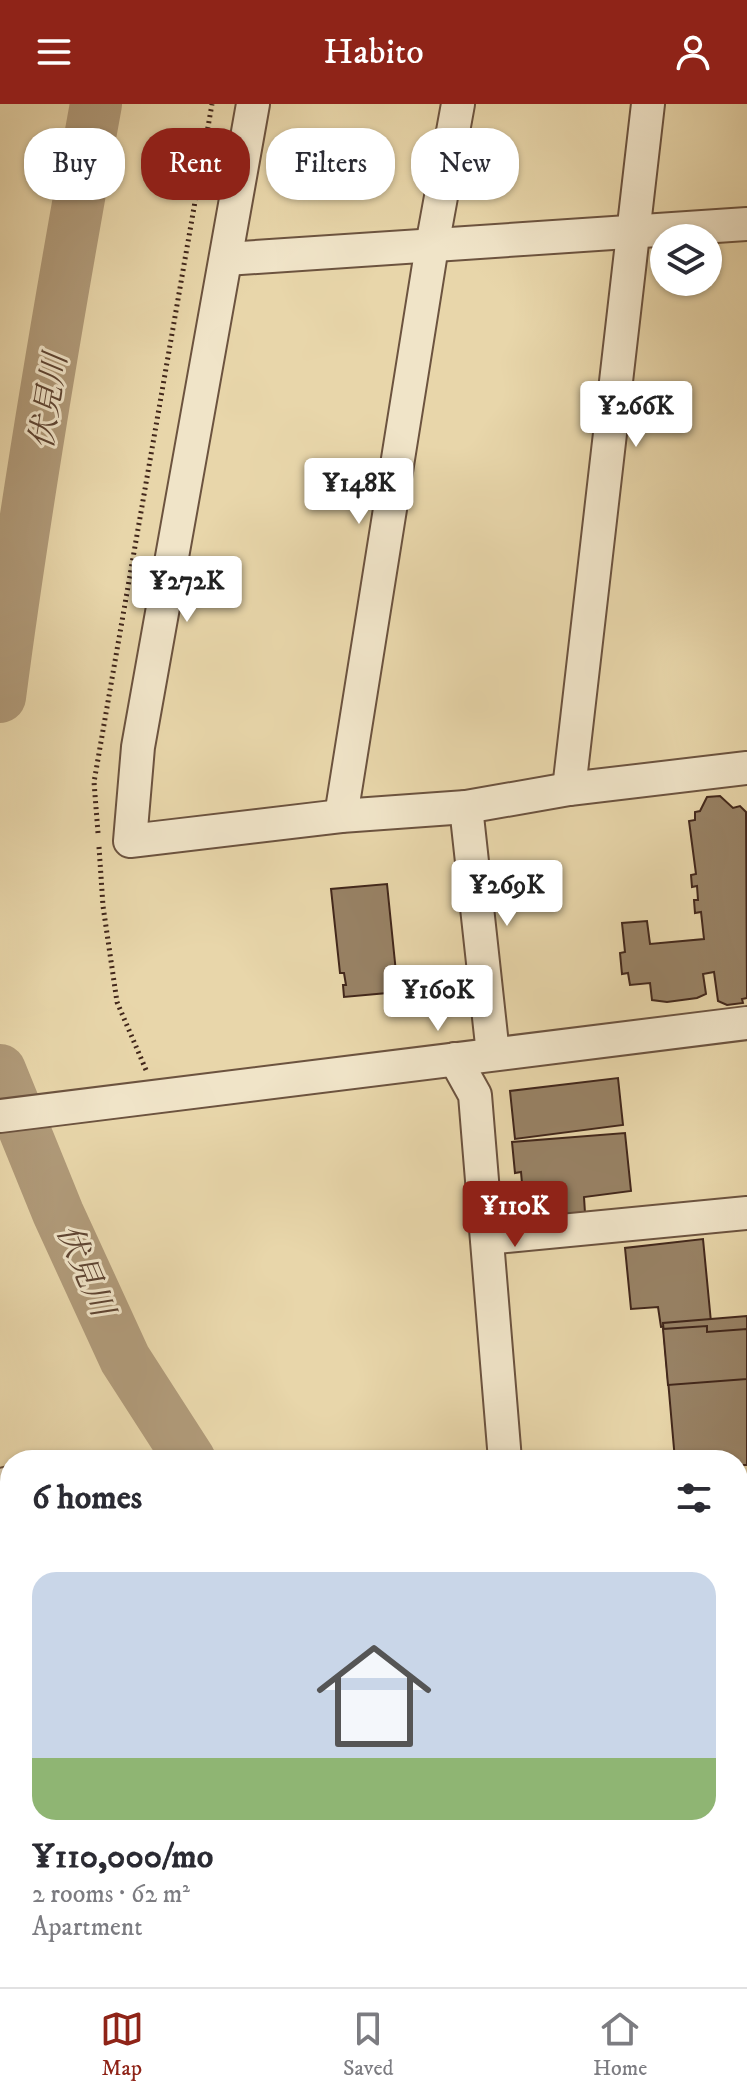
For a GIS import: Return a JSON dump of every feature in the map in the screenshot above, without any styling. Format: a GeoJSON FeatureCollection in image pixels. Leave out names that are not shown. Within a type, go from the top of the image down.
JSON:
{"type":"FeatureCollection","features":[{"type":"Feature","properties":{"kind":"street"},"geometry":{"type":"LineString","coordinates":[[253,104],[140,733],[130,841],[341,816],[466,807],[569,789],[747,768]]}},
{"type":"Feature","properties":{"kind":"street"},"geometry":{"type":"LineString","coordinates":[[341,816],[432,246],[458,104]]}},
{"type":"Feature","properties":{"kind":"street"},"geometry":{"type":"LineString","coordinates":[[569,789],[648,104]]}},
{"type":"Feature","properties":{"kind":"street"},"geometry":{"type":"LineString","coordinates":[[226,259],[747,224]]}},
{"type":"Feature","properties":{"kind":"street"},"geometry":{"type":"LineString","coordinates":[[466,807],[493,1054]]}},
{"type":"Feature","properties":{"kind":"street"},"geometry":{"type":"LineString","coordinates":[[0,1116],[747,1023]]}},
{"type":"Feature","properties":{"kind":"street"},"geometry":{"type":"LineString","coordinates":[[455,1059],[475,1095],[504,1450]]}},
{"type":"Feature","properties":{"kind":"street"},"geometry":{"type":"LineString","coordinates":[[487,1238],[747,1213]]}},
{"type":"Feature","properties":{"kind":"building"},"geometry":{"type":"Polygon","coordinates":[[[720,796],[733,808],[740,806],[746,812],[747,998],[742,999],[743,1003],[727,1005],[718,1001],[714,972],[703,974],[706,994],[667,1002],[652,1000],[650,983],[630,985],[628,973],[622,974],[620,953],[625,952],[622,923],[647,921],[650,944],[704,939],[701,912],[695,913],[694,900],[698,900],[697,886],[692,887],[691,875],[696,874],[689,821],[695,820],[695,812],[700,811],[707,797],[720,796]]]}},
{"type":"Feature","properties":{"kind":"building"},"geometry":{"type":"Polygon","coordinates":[[[387,884],[398,992],[344,997],[343,985],[346,985],[344,973],[340,973],[331,889],[387,884]]]}},
{"type":"Feature","properties":{"kind":"building"},"geometry":{"type":"Polygon","coordinates":[[[618,1078],[623,1125],[515,1139],[510,1091],[618,1078]]]}},
{"type":"Feature","properties":{"kind":"building"},"geometry":{"type":"Polygon","coordinates":[[[625,1133],[631,1191],[584,1197],[585,1213],[525,1218],[521,1172],[515,1173],[512,1142],[625,1133]]]}},
{"type":"Feature","properties":{"kind":"building"},"geometry":{"type":"Polygon","coordinates":[[[703,1239],[711,1322],[661,1327],[658,1307],[631,1309],[625,1248],[703,1239]]]}},
{"type":"Feature","properties":{"kind":"building"},"geometry":{"type":"Polygon","coordinates":[[[747,1316],[747,1450],[674,1450],[663,1323],[747,1316]]]}},
{"type":"Feature","properties":{"kind":"building"},"geometry":{"type":"Polygon","coordinates":[[[707,1326],[707,1332],[747,1329],[747,1379],[668,1385],[663,1329],[707,1326]]]}},
{"type":"Feature","properties":{"kind":"waterway","name":"伏見川"},"geometry":{"type":"LineString","coordinates":[[0,697],[44,400],[96,104]]}},
{"type":"Feature","properties":{"kind":"waterway","name":"伏見川"},"geometry":{"type":"LineString","coordinates":[[0,1070],[58,1213],[125,1359],[184,1450]]}}]}
